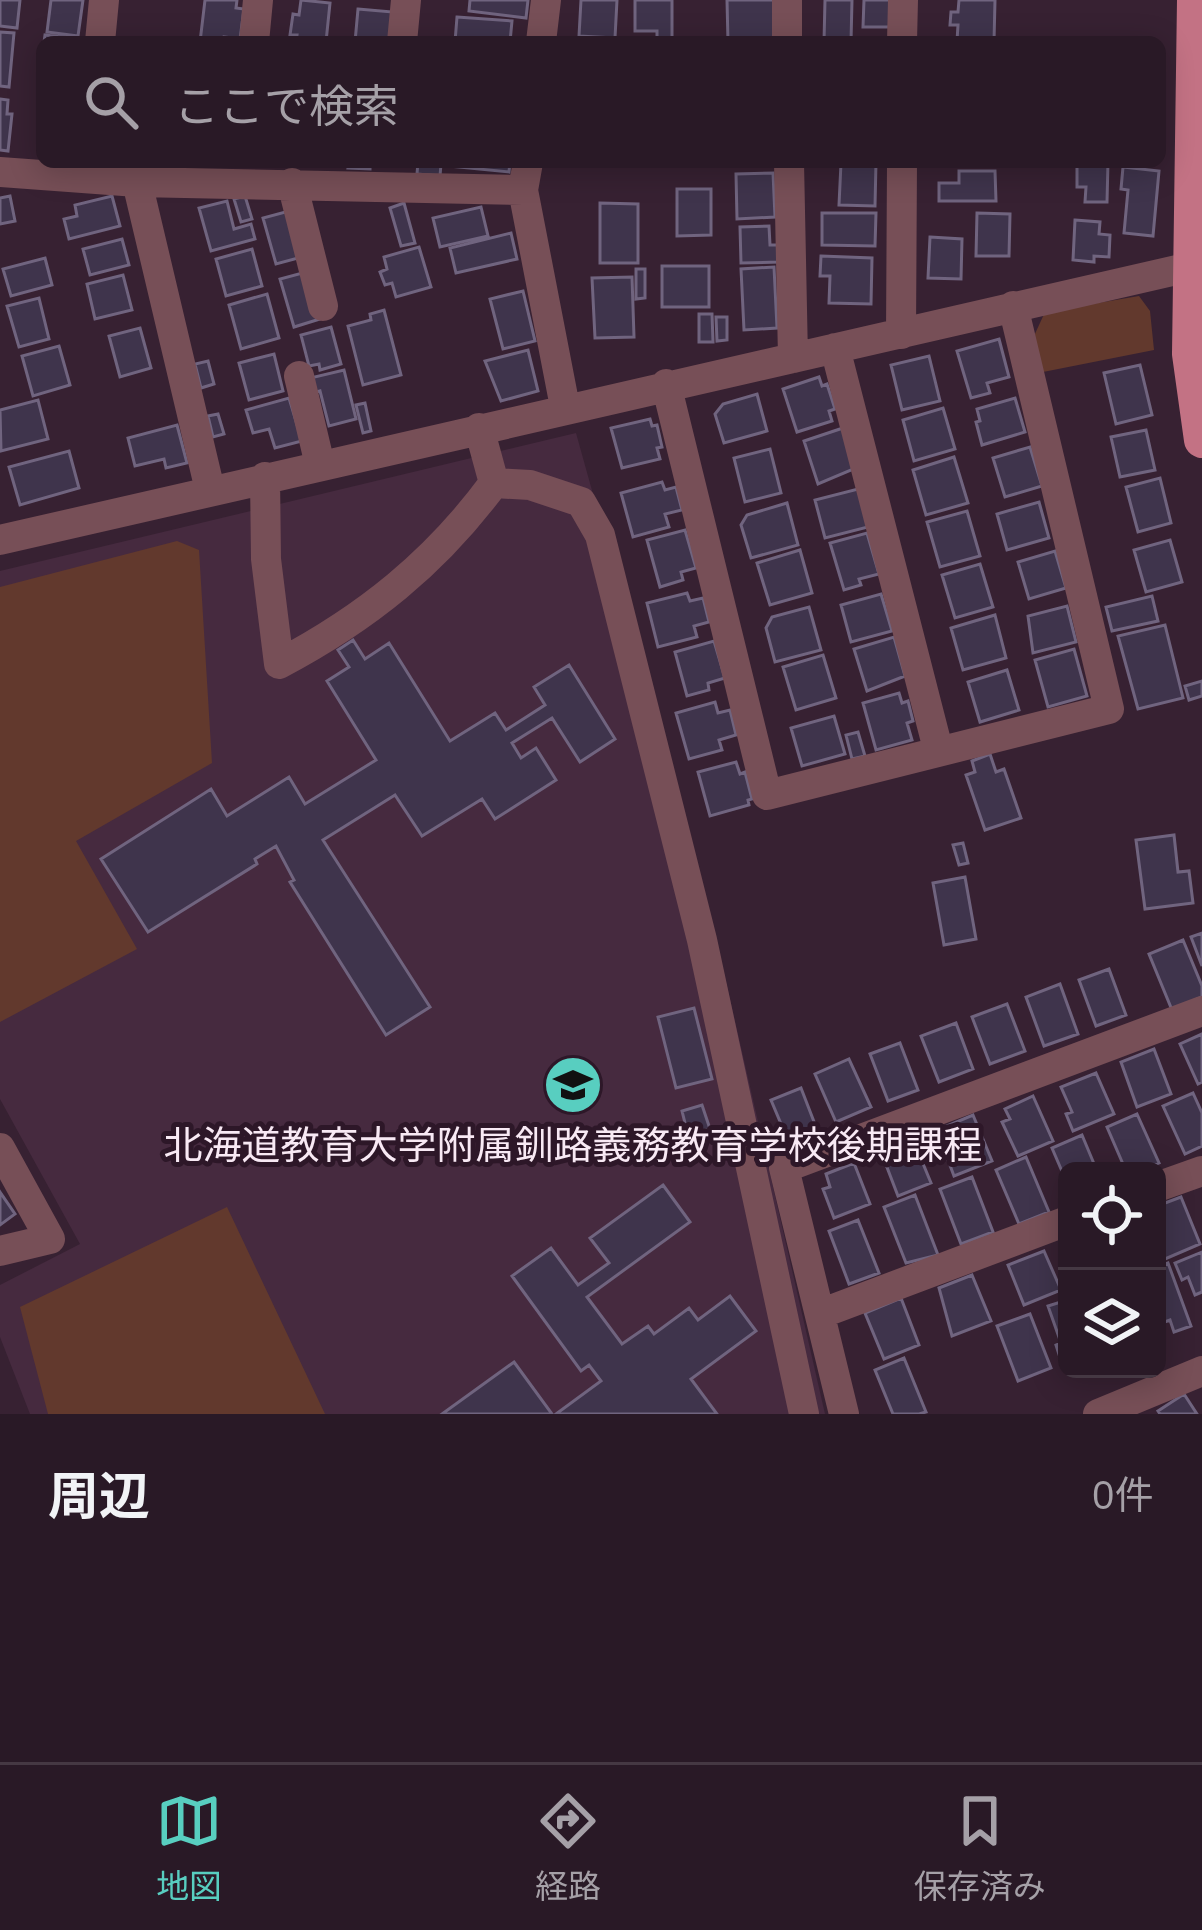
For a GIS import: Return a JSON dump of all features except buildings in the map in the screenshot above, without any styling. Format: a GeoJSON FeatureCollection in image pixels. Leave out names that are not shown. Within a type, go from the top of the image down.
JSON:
{"type":"FeatureCollection","features":[{"type":"Feature","properties":{"kind":"main road"},"geometry":{"type":"LineString","coordinates":[[1197,5],[1198,168],[1190,267],[1190,355],[1202,440]]}},
{"type":"Feature","properties":{"kind":"street"},"geometry":{"type":"LineString","coordinates":[[101,36],[104,0]]}},
{"type":"Feature","properties":{"kind":"street"},"geometry":{"type":"LineString","coordinates":[[255,36],[259,0]]}},
{"type":"Feature","properties":{"kind":"street"},"geometry":{"type":"LineString","coordinates":[[403,36],[406,0]]}},
{"type":"Feature","properties":{"kind":"street"},"geometry":{"type":"LineString","coordinates":[[542,36],[546,0]]}},
{"type":"Feature","properties":{"kind":"street"},"geometry":{"type":"LineString","coordinates":[[787,0],[787,36]]}},
{"type":"Feature","properties":{"kind":"street"},"geometry":{"type":"LineString","coordinates":[[902,36],[903,0]]}},
{"type":"Feature","properties":{"kind":"street"},"geometry":{"type":"LineString","coordinates":[[789,168],[793,358]]}},
{"type":"Feature","properties":{"kind":"street"},"geometry":{"type":"LineString","coordinates":[[901,334],[902,168]]}},
{"type":"Feature","properties":{"kind":"street"},"geometry":{"type":"LineString","coordinates":[[0,172],[88,170],[136,182],[241,172],[292,183],[389,174],[526,176],[565,407]]}},
{"type":"Feature","properties":{"kind":"street"},"geometry":{"type":"LineString","coordinates":[[136,182],[210,490]]}},
{"type":"Feature","properties":{"kind":"street"},"geometry":{"type":"LineString","coordinates":[[292,183],[323,306]]}},
{"type":"Feature","properties":{"kind":"street"},"geometry":{"type":"LineString","coordinates":[[0,540],[1190,267]]}},
{"type":"Feature","properties":{"kind":"street"},"geometry":{"type":"LineString","coordinates":[[666,384],[767,795],[1109,709],[1013,306]]}},
{"type":"Feature","properties":{"kind":"street"},"geometry":{"type":"LineString","coordinates":[[835,348],[938,749]]}},
{"type":"Feature","properties":{"kind":"street"},"geometry":{"type":"LineString","coordinates":[[299,376],[320,465]]}},
{"type":"Feature","properties":{"kind":"street"},"geometry":{"type":"LineString","coordinates":[[478,428],[494,483]]}},
{"type":"Feature","properties":{"kind":"street"},"geometry":{"type":"LineString","coordinates":[[265,477],[266,559],[279,664],[373,609],[471,514],[494,483]]}},
{"type":"Feature","properties":{"kind":"street"},"geometry":{"type":"LineString","coordinates":[[494,483],[530,485],[581,502],[600,535],[701,940],[804,1414]]}},
{"type":"Feature","properties":{"kind":"street"},"geometry":{"type":"LineString","coordinates":[[844,1414],[784,1168],[1202,1011]]}},
{"type":"Feature","properties":{"kind":"street"},"geometry":{"type":"LineString","coordinates":[[0,1148],[50,1239],[0,1251]]}},
{"type":"Feature","properties":{"kind":"street"},"geometry":{"type":"LineString","coordinates":[[1166,1184],[1202,1171]]}},
{"type":"Feature","properties":{"kind":"street"},"geometry":{"type":"LineString","coordinates":[[820,1315],[1058,1224]]}},
{"type":"Feature","properties":{"kind":"street"},"geometry":{"type":"LineString","coordinates":[[1098,1414],[1202,1371]]}},
{"type":"Feature","properties":{"kind":"shaded area"},"geometry":{"type":"Polygon","coordinates":[[[1139,296],[1150,311],[1154,350],[1043,372],[1034,336],[1045,312],[1139,296]]]}},
{"type":"Feature","properties":{"kind":"shaded area"},"geometry":{"type":"Polygon","coordinates":[[[576,433],[713,925],[825,1414],[30,1414],[0,1337],[0,1285],[80,1244],[0,1099],[0,571],[576,433]]]}},
{"type":"Feature","properties":{"kind":"shaded area"},"geometry":{"type":"Polygon","coordinates":[[[177,541],[199,550],[212,763],[76,841],[137,949],[0,1022],[0,587],[177,541]]]}},
{"type":"Feature","properties":{"kind":"shaded area"},"geometry":{"type":"Polygon","coordinates":[[[227,1207],[325,1414],[48,1414],[20,1307],[227,1207]]]}},
{"type":"Feature","properties":{"kind":"place","name":"北海道教育大学附属釧路義務教育学校後期課程"},"geometry":{"type":"Point","coordinates":[573,1085]}}]}
